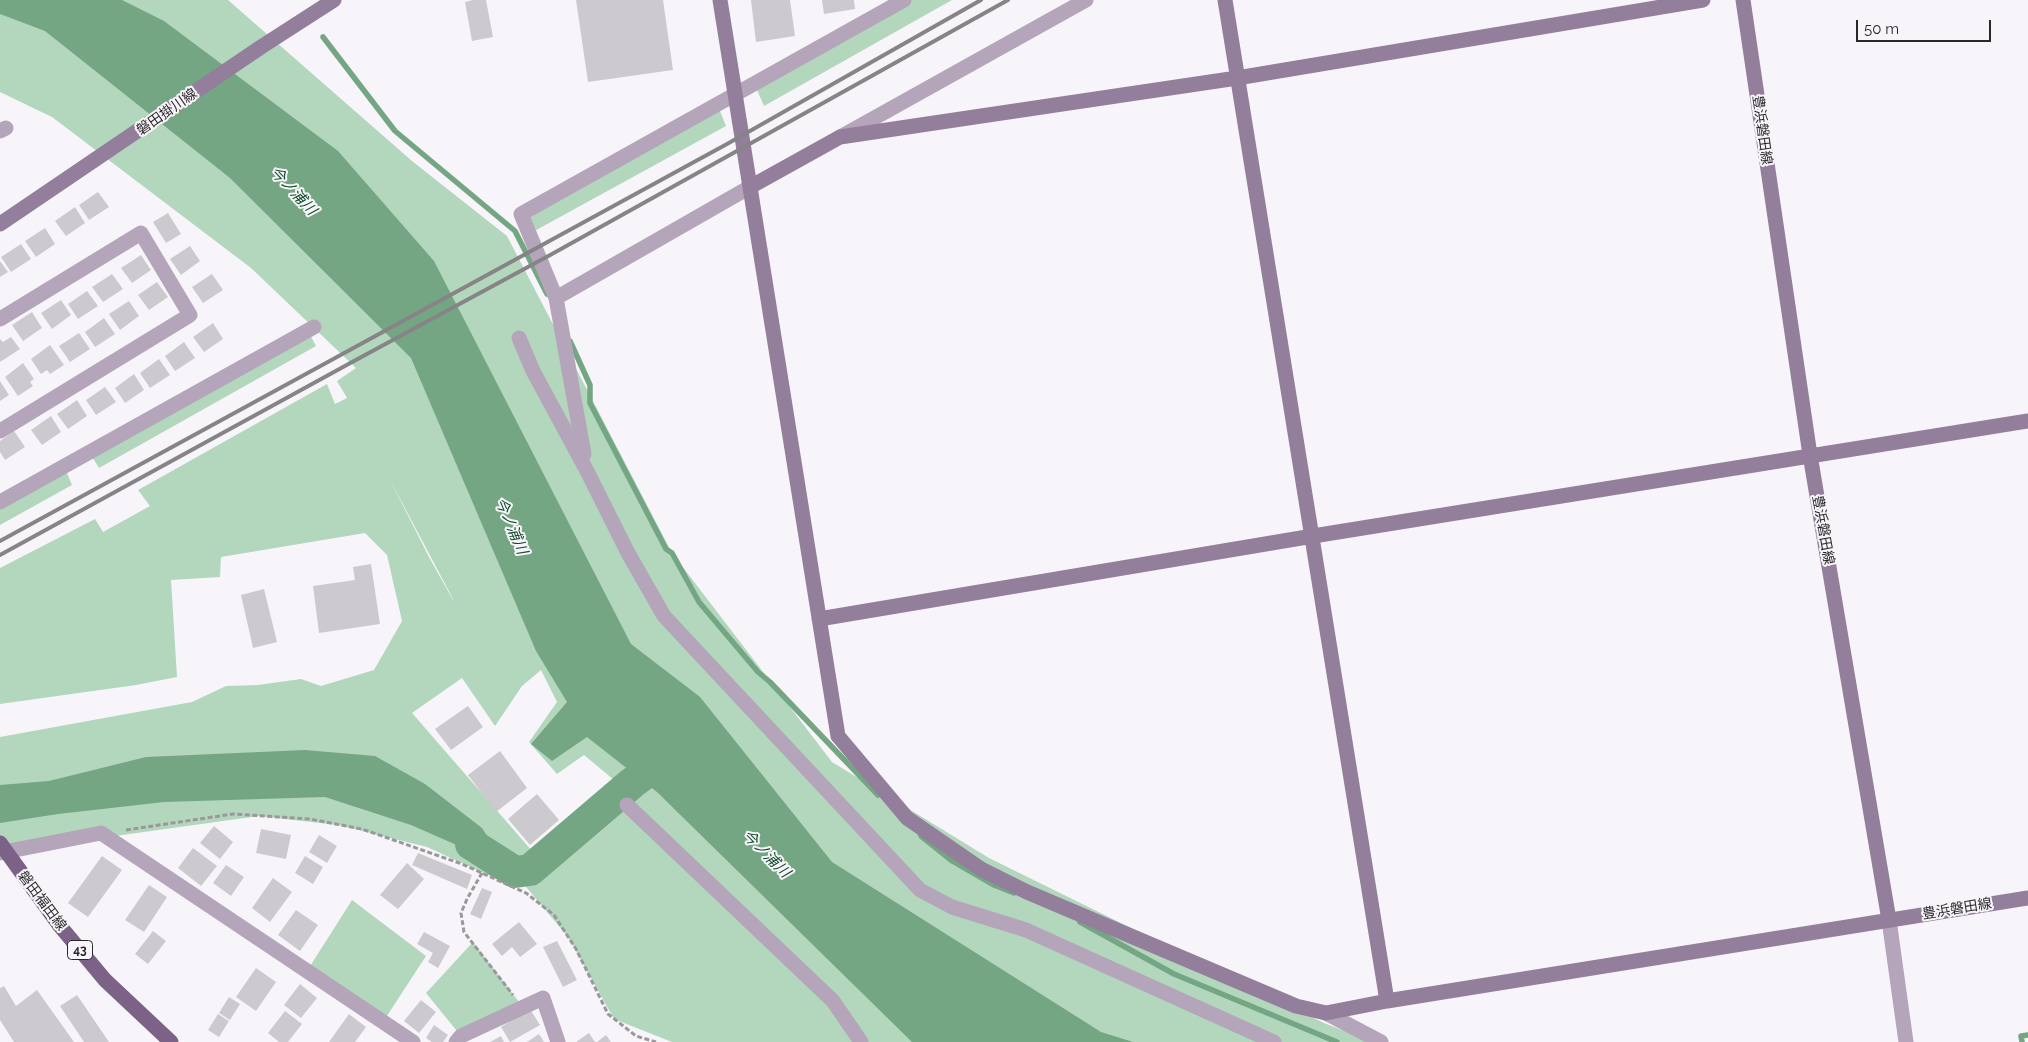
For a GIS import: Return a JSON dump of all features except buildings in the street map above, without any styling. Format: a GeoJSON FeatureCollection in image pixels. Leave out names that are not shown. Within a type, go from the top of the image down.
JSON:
{"type":"FeatureCollection","features":[{"type":"Feature","properties":{"kind":"main road","name":"磐田福田線"},"geometry":{"type":"LineString","coordinates":[[2,849],[60,926],[105,980],[169,1042]]}},
{"type":"Feature","properties":{"kind":"street","name":"磐田掛川線"},"geometry":{"type":"LineString","coordinates":[[0,224],[261,46],[334,0]]}},
{"type":"Feature","properties":{"kind":"street"},"geometry":{"type":"LineString","coordinates":[[720,0],[838,736],[908,818],[981,869],[1027,892],[1296,1006],[1326,1013],[1381,1042]]}},
{"type":"Feature","properties":{"kind":"street"},"geometry":{"type":"LineString","coordinates":[[587,471],[556,298],[521,214],[904,0]]}},
{"type":"Feature","properties":{"kind":"street"},"geometry":{"type":"LineString","coordinates":[[556,298],[750,187],[1086,0]]}},
{"type":"Feature","properties":{"kind":"street"},"geometry":{"type":"LineString","coordinates":[[1225,0],[1387,1001]]}},
{"type":"Feature","properties":{"kind":"street"},"geometry":{"type":"LineString","coordinates":[[840,137],[1237,78],[1703,0]]}},
{"type":"Feature","properties":{"kind":"street","name":"豊浜磐田線"},"geometry":{"type":"LineString","coordinates":[[1743,0],[1810,455],[1889,920],[2028,898]]}},
{"type":"Feature","properties":{"kind":"street"},"geometry":{"type":"LineString","coordinates":[[0,319],[141,233],[190,315],[0,431]]}},
{"type":"Feature","properties":{"kind":"street"},"geometry":{"type":"LineString","coordinates":[[0,502],[314,327]]}},
{"type":"Feature","properties":{"kind":"street"},"geometry":{"type":"LineString","coordinates":[[519,338],[533,371],[587,471],[628,553],[664,616],[920,890],[952,907],[1026,930],[1274,1042]]}},
{"type":"Feature","properties":{"kind":"street"},"geometry":{"type":"LineString","coordinates":[[819,620],[1313,536],[2028,421]]}},
{"type":"Feature","properties":{"kind":"street"},"geometry":{"type":"LineString","coordinates":[[627,805],[833,1001],[861,1042]]}},
{"type":"Feature","properties":{"kind":"street"},"geometry":{"type":"LineString","coordinates":[[2,849],[100,833],[413,1042]]}},
{"type":"Feature","properties":{"kind":"street"},"geometry":{"type":"LineString","coordinates":[[1326,1013],[1387,1001],[1889,920],[1906,1042]]}},
{"type":"Feature","properties":{"kind":"street"},"geometry":{"type":"LineString","coordinates":[[456,1042],[461,1036],[543,998],[558,1042]]}},
{"type":"Feature","properties":{"kind":"path"},"geometry":{"type":"LineString","coordinates":[[100,833],[233,814],[310,819],[362,830],[462,864],[526,893],[554,915],[576,949],[608,1014],[636,1036],[656,1042]]}},
{"type":"Feature","properties":{"kind":"path"},"geometry":{"type":"LineString","coordinates":[[482,873],[461,913],[464,932],[523,1007]]}},
{"type":"Feature","properties":{"kind":"shaded area"},"geometry":{"type":"Polygon","coordinates":[[[0,0],[228,0],[412,161],[507,236],[672,553],[832,762],[989,858],[1324,1023],[1373,1042],[672,1042],[614,1019],[568,937],[522,882],[514,883],[492,877],[427,847],[338,825],[259,816],[0,852],[0,737],[192,702],[226,686],[258,685],[301,679],[321,686],[374,670],[402,621],[387,555],[365,533],[221,557],[220,577],[171,580],[177,677],[136,685],[0,704],[0,568],[95,519],[103,532],[150,506],[138,490],[327,384],[335,404],[347,398],[337,381],[356,368],[251,268],[52,117],[0,92],[0,0]],[[389,478],[429,557],[453,600],[453,599],[389,478]],[[541,670],[522,686],[495,726],[462,678],[412,713],[533,852],[614,780],[584,755],[557,774],[529,742],[557,702],[541,670]]]}},
{"type":"Feature","properties":{"kind":"shaded area"},"geometry":{"type":"Polygon","coordinates":[[[904,0],[952,0],[764,106],[754,83],[904,0]]]}},
{"type":"Feature","properties":{"kind":"shaded area"},"geometry":{"type":"Polygon","coordinates":[[[720,111],[726,126],[529,234],[521,214],[720,111]]]}},
{"type":"Feature","properties":{"kind":"shaded area"},"geometry":{"type":"Polygon","coordinates":[[[308,331],[316,346],[99,468],[89,452],[308,331]]]}},
{"type":"Feature","properties":{"kind":"shaded area"},"geometry":{"type":"Polygon","coordinates":[[[64,466],[72,485],[0,525],[0,503],[64,466]]]}},
{"type":"Feature","properties":{"kind":"shaded area"},"geometry":{"type":"Polygon","coordinates":[[[352,900],[426,956],[383,1022],[307,971],[352,900]]]}},
{"type":"Feature","properties":{"kind":"shaded area"},"geometry":{"type":"Polygon","coordinates":[[[473,942],[523,1007],[461,1036],[426,993],[473,942]]]}},
{"type":"Feature","properties":{"kind":"water","name":"今ノ浦川"},"geometry":{"type":"Polygon","coordinates":[[[0,0],[122,0],[164,21],[338,151],[434,261],[631,644],[700,697],[832,862],[1101,1032],[1133,1042],[912,1042],[657,792],[587,737],[552,761],[531,744],[567,702],[536,651],[411,358],[230,178],[45,31],[0,14],[0,0]]]}},
{"type":"Feature","properties":{"kind":"water"},"geometry":{"type":"Polygon","coordinates":[[[305,750],[375,756],[425,784],[482,828],[507,867],[411,825],[325,797],[164,802],[58,814],[0,823],[0,785],[49,781],[146,757],[305,750]]]}},
{"type":"Feature","properties":{"kind":"waterway"},"geometry":{"type":"LineString","coordinates":[[323,37],[395,131],[515,231],[547,294]]}},
{"type":"Feature","properties":{"kind":"waterway"},"geometry":{"type":"LineString","coordinates":[[570,341],[590,385],[590,403],[666,549],[672,553],[699,602],[758,672],[770,682],[878,795]]}},
{"type":"Feature","properties":{"kind":"waterway"},"geometry":{"type":"LineString","coordinates":[[471,844],[515,872],[530,870],[632,783],[667,757]]}},
{"type":"Feature","properties":{"kind":"waterway"},"geometry":{"type":"LineString","coordinates":[[921,836],[951,860],[994,885],[1014,893]]}},
{"type":"Feature","properties":{"kind":"waterway"},"geometry":{"type":"LineString","coordinates":[[1080,922],[1174,974],[1337,1042]]}},
{"type":"Feature","properties":{"kind":"waterway"},"geometry":{"type":"LineString","coordinates":[[2022,1042],[2021,1036],[2028,1035]]}},
{"type":"Feature","properties":{"kind":"railway"},"geometry":{"type":"LineString","coordinates":[[0,541],[727,144],[981,0]]}},
{"type":"Feature","properties":{"kind":"railway"},"geometry":{"type":"LineString","coordinates":[[0,555],[552,254],[1008,0]]}}]}
